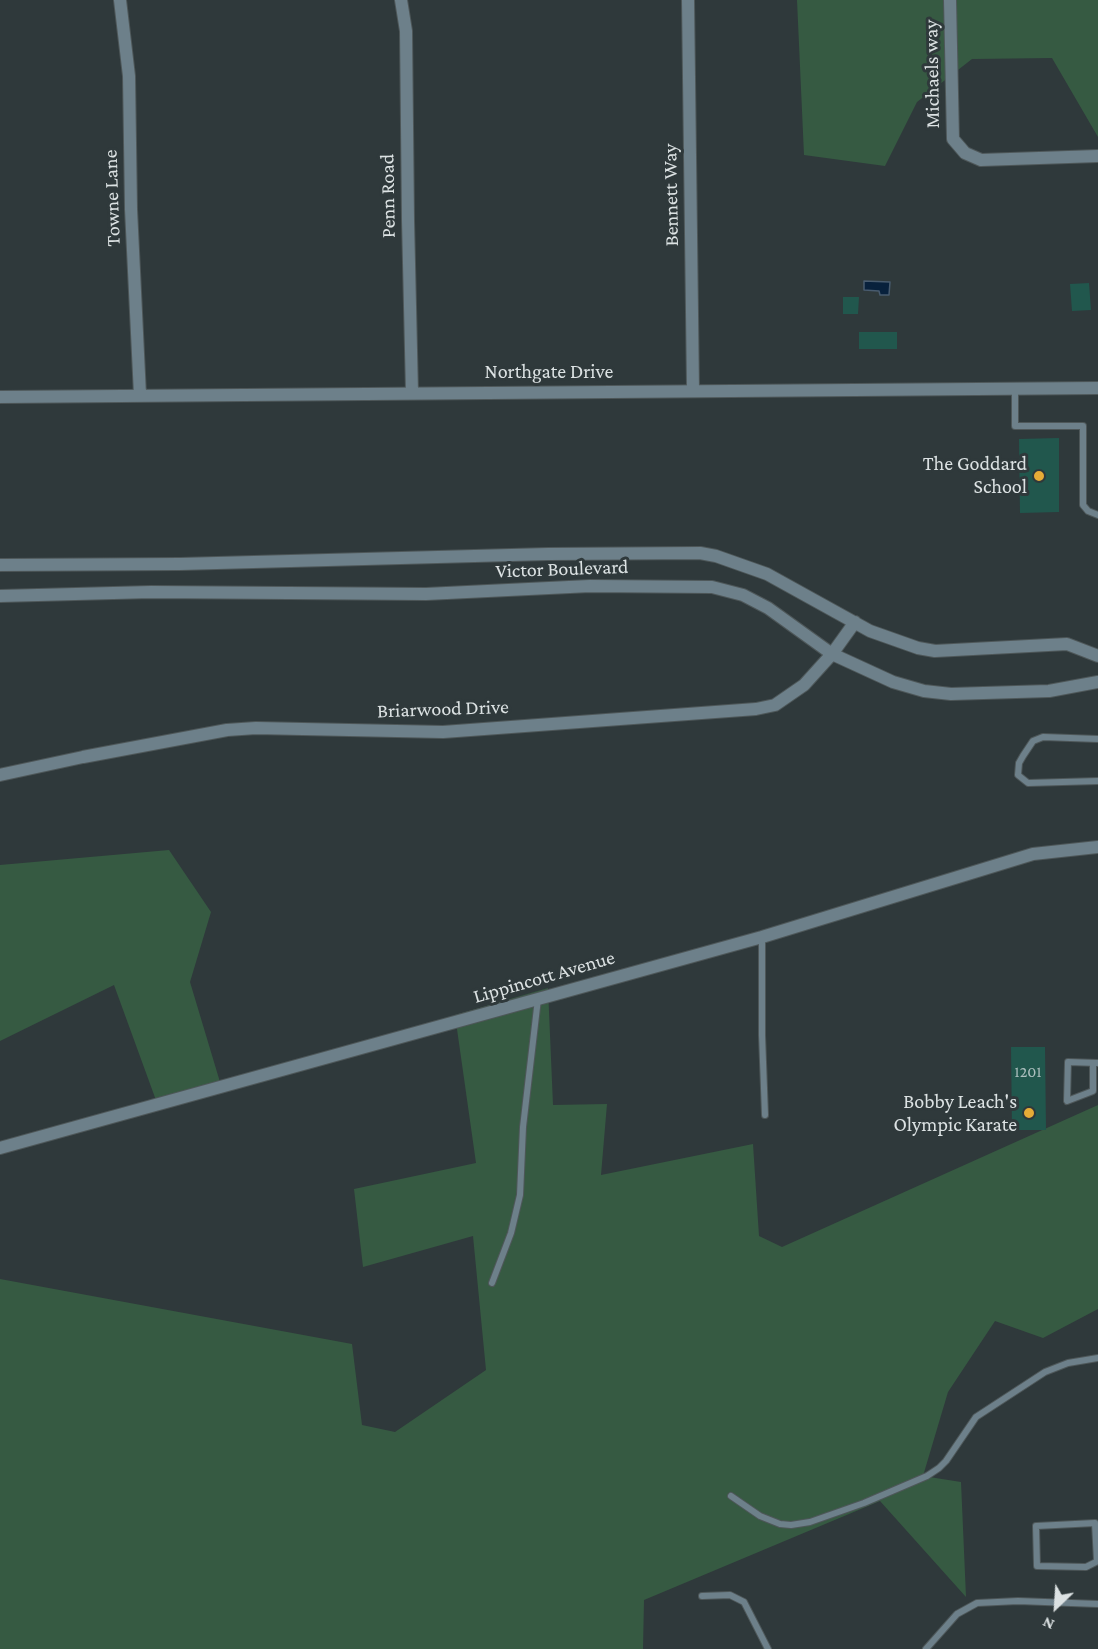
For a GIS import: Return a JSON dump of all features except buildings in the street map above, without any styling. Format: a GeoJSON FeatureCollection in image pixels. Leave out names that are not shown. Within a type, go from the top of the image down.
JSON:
{"type":"FeatureCollection","features":[{"type":"Feature","properties":{"kind":"street","name":"Towne Lane"},"geometry":{"type":"LineString","coordinates":[[120,0],[129,76],[131,209],[140,395]]}},
{"type":"Feature","properties":{"kind":"street","name":"Penn Road"},"geometry":{"type":"LineString","coordinates":[[401,0],[406,31],[412,393]]}},
{"type":"Feature","properties":{"kind":"street","name":"Bennett Way"},"geometry":{"type":"LineString","coordinates":[[688,0],[693,390]]}},
{"type":"Feature","properties":{"kind":"street","name":"Michaels way"},"geometry":{"type":"LineString","coordinates":[[950,0],[953,139],[965,153],[981,160],[1098,156]]}},
{"type":"Feature","properties":{"kind":"street","name":"Northgate Drive"},"geometry":{"type":"LineString","coordinates":[[0,397],[1098,388]]}},
{"type":"Feature","properties":{"kind":"street","name":"Victor Boulevard"},"geometry":{"type":"LineString","coordinates":[[0,565],[180,564],[548,554],[700,553],[716,556],[767,574],[870,631],[918,648],[935,651],[1067,644],[1098,656]]}},
{"type":"Feature","properties":{"kind":"street","name":"Victor Boulevard"},"geometry":{"type":"LineString","coordinates":[[0,596],[151,592],[426,594],[590,586],[712,586],[743,596],[768,608],[832,654],[893,682],[924,691],[951,694],[1048,691],[1098,682]]}},
{"type":"Feature","properties":{"kind":"street","name":"Briarwood Drive"},"geometry":{"type":"LineString","coordinates":[[0,775],[227,730],[256,728],[443,732],[756,709],[775,705],[804,685],[832,654],[855,622]]}},
{"type":"Feature","properties":{"kind":"street","name":"Lippincott Avenue"},"geometry":{"type":"LineString","coordinates":[[0,1148],[762,937],[1033,854],[1098,847]]}},
{"type":"Feature","properties":{"kind":"lane"},"geometry":{"type":"LineString","coordinates":[[1015,389],[1015,426],[1083,426],[1083,506],[1098,515]]}},
{"type":"Feature","properties":{"kind":"lane"},"geometry":{"type":"LineString","coordinates":[[1098,739],[1043,737],[1033,741],[1019,764],[1018,775],[1028,783],[1098,781]]}},
{"type":"Feature","properties":{"kind":"lane"},"geometry":{"type":"LineString","coordinates":[[762,937],[765,1115]]}},
{"type":"Feature","properties":{"kind":"lane"},"geometry":{"type":"LineString","coordinates":[[492,1283],[511,1233],[520,1195],[523,1127],[538,999]]}},
{"type":"Feature","properties":{"kind":"lane"},"geometry":{"type":"LineString","coordinates":[[1068,1062],[1096,1063],[1093,1091],[1067,1101],[1068,1062]]}},
{"type":"Feature","properties":{"kind":"lane"},"geometry":{"type":"LineString","coordinates":[[731,1496],[760,1516],[780,1524],[791,1525],[810,1522],[864,1503],[927,1476],[939,1468],[976,1417],[1045,1372],[1068,1363],[1098,1358]]}},
{"type":"Feature","properties":{"kind":"lane"},"geometry":{"type":"LineString","coordinates":[[1095,1523],[1098,1561],[1086,1567],[1037,1566],[1036,1526],[1095,1523]]}},
{"type":"Feature","properties":{"kind":"lane"},"geometry":{"type":"LineString","coordinates":[[702,1596],[730,1595],[744,1602],[768,1649]]}},
{"type":"Feature","properties":{"kind":"lane"},"geometry":{"type":"LineString","coordinates":[[926,1649],[957,1614],[977,1603],[1018,1601],[1098,1604]]}},
{"type":"Feature","properties":{"kind":"green space"},"geometry":{"type":"Polygon","coordinates":[[[797,0],[1098,0],[1098,137],[1052,58],[972,59],[917,102],[885,166],[804,155],[797,0]]]}},
{"type":"Feature","properties":{"kind":"green space"},"geometry":{"type":"Polygon","coordinates":[[[169,850],[211,912],[190,982],[220,1082],[157,1103],[114,985],[0,1041],[0,865],[169,850]]]}},
{"type":"Feature","properties":{"kind":"green space"},"geometry":{"type":"Polygon","coordinates":[[[548,988],[553,1105],[607,1104],[601,1175],[753,1144],[759,1236],[782,1247],[1098,1105],[1098,1309],[1043,1338],[995,1321],[948,1392],[923,1476],[961,1482],[966,1597],[880,1501],[644,1600],[643,1649],[0,1649],[0,1279],[352,1344],[362,1425],[395,1432],[486,1370],[473,1236],[363,1267],[354,1189],[476,1163],[455,1015],[548,988]]]}},
{"type":"Feature","properties":{"kind":"water"},"geometry":{"type":"Polygon","coordinates":[[[864,281],[890,282],[889,295],[880,295],[879,291],[864,290],[864,281]]]}},
{"type":"Feature","properties":{"kind":"place","name":"The Goddard School"},"geometry":{"type":"Point","coordinates":[1039,476]}},
{"type":"Feature","properties":{"kind":"place","name":"Bobby Leach's Olympic Karate"},"geometry":{"type":"Point","coordinates":[1029,1113]}}]}
